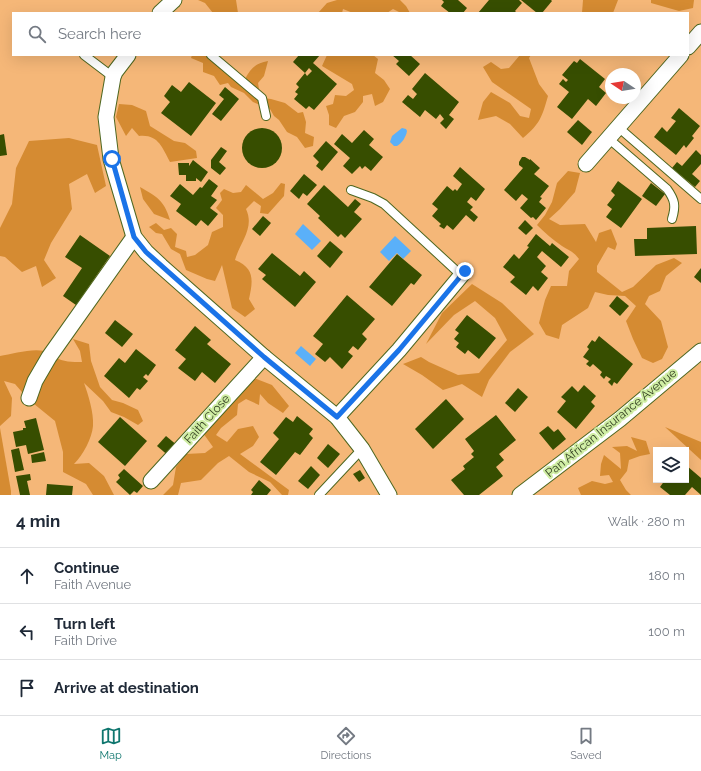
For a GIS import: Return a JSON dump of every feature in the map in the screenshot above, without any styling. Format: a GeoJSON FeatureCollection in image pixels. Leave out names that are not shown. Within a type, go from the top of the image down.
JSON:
{"type":"FeatureCollection","features":[{"type":"Feature","properties":{"kind":"street"},"geometry":{"type":"LineString","coordinates":[[161,12],[174,0]]}},
{"type":"Feature","properties":{"kind":"street"},"geometry":{"type":"LineString","coordinates":[[689,46],[701,32]]}},
{"type":"Feature","properties":{"kind":"street"},"geometry":{"type":"LineString","coordinates":[[127,56],[115,72],[106,117],[112,159],[134,237],[160,266],[264,357],[337,417],[362,449],[388,495]]}},
{"type":"Feature","properties":{"kind":"street"},"geometry":{"type":"LineString","coordinates":[[586,164],[680,56]]}},
{"type":"Feature","properties":{"kind":"street"},"geometry":{"type":"LineString","coordinates":[[29,398],[35,381],[49,357],[134,237]]}},
{"type":"Feature","properties":{"kind":"street"},"geometry":{"type":"LineString","coordinates":[[337,417],[399,350],[464,273]]}},
{"type":"Feature","properties":{"kind":"street","name":"Pan African Insurance Avenue"},"geometry":{"type":"LineString","coordinates":[[520,495],[620,418],[701,351]]}},
{"type":"Feature","properties":{"kind":"street","name":"Faith Close"},"geometry":{"type":"LineString","coordinates":[[151,481],[264,357]]}},
{"type":"Feature","properties":{"kind":"lane"},"geometry":{"type":"LineString","coordinates":[[85,56],[113,78]]}},
{"type":"Feature","properties":{"kind":"lane"},"geometry":{"type":"LineString","coordinates":[[212,56],[262,98],[266,116]]}},
{"type":"Feature","properties":{"kind":"lane"},"geometry":{"type":"LineString","coordinates":[[613,133],[701,199]]}},
{"type":"Feature","properties":{"kind":"lane"},"geometry":{"type":"LineString","coordinates":[[613,133],[667,189],[673,198],[675,208],[672,219]]}},
{"type":"Feature","properties":{"kind":"lane"},"geometry":{"type":"LineString","coordinates":[[351,190],[373,198],[384,204],[464,273]]}},
{"type":"Feature","properties":{"kind":"lane"},"geometry":{"type":"LineString","coordinates":[[319,495],[362,449]]}},
{"type":"Feature","properties":{"kind":"shaded area"},"geometry":{"type":"Polygon","coordinates":[[[0,0],[701,0],[701,495],[0,495],[0,0]]]}},
{"type":"Feature","properties":{"kind":"shaded area"},"geometry":{"type":"Polygon","coordinates":[[[198,0],[236,0],[238,12],[212,12],[205,3],[198,0]]]}},
{"type":"Feature","properties":{"kind":"shaded area"},"geometry":{"type":"Polygon","coordinates":[[[337,0],[400,0],[409,12],[399,12],[393,9],[388,12],[350,12],[343,9],[342,12],[319,12],[327,3],[337,0]]]}},
{"type":"Feature","properties":{"kind":"shaded area"},"geometry":{"type":"Polygon","coordinates":[[[583,0],[618,0],[613,12],[582,12],[583,0]]]}},
{"type":"Feature","properties":{"kind":"shaded area"},"geometry":{"type":"Polygon","coordinates":[[[651,0],[694,0],[693,8],[679,11],[651,3],[651,0]]]}},
{"type":"Feature","properties":{"kind":"shaded area"},"geometry":{"type":"Polygon","coordinates":[[[192,56],[210,56],[208,58],[217,65],[228,64],[245,79],[254,67],[260,63],[268,61],[264,76],[258,83],[259,89],[255,97],[285,103],[298,113],[303,112],[306,122],[305,133],[314,137],[313,146],[305,148],[297,137],[287,132],[270,109],[253,102],[244,93],[231,87],[228,83],[220,85],[214,76],[203,72],[203,63],[191,58],[192,56]]]}},
{"type":"Feature","properties":{"kind":"shaded area"},"geometry":{"type":"Polygon","coordinates":[[[327,56],[374,56],[378,59],[375,73],[384,80],[390,89],[383,102],[375,106],[372,94],[363,96],[363,102],[355,112],[344,116],[336,128],[329,125],[329,115],[326,106],[333,104],[335,95],[346,96],[354,90],[352,84],[322,66],[327,56]]]}},
{"type":"Feature","properties":{"kind":"shaded area"},"geometry":{"type":"Polygon","coordinates":[[[519,56],[530,56],[529,58],[539,84],[548,96],[540,120],[523,138],[510,124],[496,116],[478,120],[483,102],[491,92],[510,103],[520,116],[529,118],[531,109],[492,82],[483,67],[491,62],[501,69],[509,68],[519,56]]]}},
{"type":"Feature","properties":{"kind":"shaded area"},"geometry":{"type":"Polygon","coordinates":[[[119,104],[132,105],[146,111],[150,126],[174,141],[185,143],[196,151],[197,158],[170,162],[162,147],[155,139],[151,137],[139,136],[132,128],[126,136],[116,117],[119,104]]]}},
{"type":"Feature","properties":{"kind":"shaded area"},"geometry":{"type":"Polygon","coordinates":[[[69,138],[97,145],[106,186],[95,193],[87,174],[69,184],[72,209],[51,243],[44,260],[56,278],[42,287],[36,266],[22,272],[5,257],[0,256],[0,228],[12,204],[16,168],[29,141],[69,138]]]}},
{"type":"Feature","properties":{"kind":"shaded area"},"geometry":{"type":"Polygon","coordinates":[[[568,171],[580,173],[575,192],[549,219],[560,225],[585,224],[596,242],[599,233],[611,229],[617,244],[615,250],[608,247],[597,266],[597,272],[622,292],[633,287],[656,265],[674,258],[682,263],[666,276],[660,291],[649,296],[645,304],[661,321],[668,347],[662,359],[653,363],[642,358],[626,321],[636,306],[625,296],[608,295],[595,292],[588,308],[562,325],[559,339],[546,335],[539,323],[545,300],[551,286],[567,286],[569,271],[579,259],[546,234],[537,225],[545,215],[552,202],[557,183],[568,171]]]}},
{"type":"Feature","properties":{"kind":"shaded area"},"geometry":{"type":"Polygon","coordinates":[[[281,183],[285,184],[284,196],[268,214],[260,213],[261,206],[254,201],[246,209],[249,222],[248,229],[235,260],[242,263],[246,267],[252,281],[249,299],[255,309],[245,317],[232,308],[222,265],[215,281],[186,270],[180,254],[171,249],[162,234],[156,233],[149,227],[156,223],[164,230],[171,228],[177,234],[175,247],[186,251],[187,257],[195,255],[208,245],[212,232],[223,227],[223,215],[216,208],[222,200],[220,193],[224,189],[233,193],[241,192],[246,185],[263,199],[273,193],[281,183]]]}},
{"type":"Feature","properties":{"kind":"shaded area"},"geometry":{"type":"Polygon","coordinates":[[[140,187],[162,203],[170,220],[154,214],[143,199],[140,187]]]}},
{"type":"Feature","properties":{"kind":"shaded area"},"geometry":{"type":"Polygon","coordinates":[[[472,284],[502,303],[534,334],[510,352],[489,380],[482,397],[462,384],[443,390],[403,364],[421,357],[458,375],[479,373],[507,340],[495,318],[475,301],[454,315],[426,344],[442,313],[472,284]]]}},
{"type":"Feature","properties":{"kind":"shaded area"},"geometry":{"type":"Polygon","coordinates":[[[73,339],[89,344],[91,361],[100,387],[112,400],[138,410],[143,421],[138,425],[111,412],[103,401],[84,383],[92,410],[93,426],[91,436],[81,456],[74,464],[89,463],[104,476],[114,495],[93,495],[86,484],[63,472],[63,452],[55,421],[28,399],[15,384],[4,381],[12,398],[11,416],[0,426],[0,356],[39,350],[64,361],[82,362],[80,351],[73,339]]]}},
{"type":"Feature","properties":{"kind":"shaded area"},"geometry":{"type":"Polygon","coordinates":[[[254,378],[272,385],[289,406],[283,413],[268,403],[260,394],[259,405],[246,399],[238,404],[237,415],[221,428],[216,435],[227,442],[238,429],[253,426],[259,437],[253,446],[240,454],[289,490],[288,495],[282,495],[270,482],[249,472],[229,456],[218,463],[201,480],[181,483],[178,495],[163,495],[173,485],[176,467],[186,454],[205,453],[213,447],[203,433],[254,378]]]}},
{"type":"Feature","properties":{"kind":"shaded area"},"geometry":{"type":"Polygon","coordinates":[[[665,427],[701,442],[701,460],[689,449],[689,447],[687,447],[665,427]]]}},
{"type":"Feature","properties":{"kind":"shaded area"},"geometry":{"type":"Polygon","coordinates":[[[0,428],[11,491],[11,495],[0,495],[0,428]]]}},
{"type":"Feature","properties":{"kind":"shaded area"},"geometry":{"type":"Polygon","coordinates":[[[631,437],[646,441],[650,454],[629,460],[627,471],[620,480],[631,495],[581,495],[578,488],[592,481],[605,484],[613,482],[609,475],[600,476],[601,464],[604,455],[621,469],[620,453],[612,447],[627,446],[637,451],[631,437]]]}},
{"type":"Feature","properties":{"kind":"water"},"geometry":{"type":"Polygon","coordinates":[[[402,128],[406,129],[407,131],[404,140],[397,146],[394,146],[390,142],[392,136],[402,128]]]}},
{"type":"Feature","properties":{"kind":"water"},"geometry":{"type":"Polygon","coordinates":[[[303,224],[321,241],[312,250],[295,234],[303,224]]]}},
{"type":"Feature","properties":{"kind":"water"},"geometry":{"type":"Polygon","coordinates":[[[395,236],[411,251],[403,259],[397,253],[389,261],[380,252],[395,236]]]}},
{"type":"Feature","properties":{"kind":"water"},"geometry":{"type":"Polygon","coordinates":[[[301,346],[316,359],[310,366],[295,353],[301,346]]]}},
{"type":"Feature","properties":{"kind":"building"},"geometry":{"type":"Polygon","coordinates":[[[442,0],[458,0],[467,8],[464,12],[449,12],[441,6],[444,2],[442,0]]]}},
{"type":"Feature","properties":{"kind":"building"},"geometry":{"type":"Polygon","coordinates":[[[489,0],[519,0],[522,3],[515,11],[516,12],[479,12],[489,0]]]}},
{"type":"Feature","properties":{"kind":"building"},"geometry":{"type":"Polygon","coordinates":[[[521,0],[552,1],[543,12],[536,12],[521,0]]]}},
{"type":"Feature","properties":{"kind":"building"},"geometry":{"type":"Polygon","coordinates":[[[298,56],[319,56],[313,63],[337,84],[314,110],[309,106],[306,109],[294,99],[298,94],[295,92],[299,87],[296,84],[305,73],[293,62],[298,56]],[[309,68],[305,73],[307,76],[312,71],[309,68]]]}},
{"type":"Feature","properties":{"kind":"building"},"geometry":{"type":"Polygon","coordinates":[[[393,56],[411,56],[420,64],[409,76],[396,64],[399,61],[393,56]]]}},
{"type":"Feature","properties":{"kind":"building"},"geometry":{"type":"Polygon","coordinates":[[[580,59],[605,79],[599,87],[605,92],[605,94],[596,106],[588,99],[572,119],[557,107],[569,92],[559,84],[563,79],[566,82],[568,80],[562,75],[574,61],[577,63],[580,59]]]}},
{"type":"Feature","properties":{"kind":"building"},"geometry":{"type":"Polygon","coordinates":[[[425,73],[459,102],[449,115],[454,119],[446,129],[440,123],[444,119],[440,114],[436,119],[425,110],[420,117],[402,102],[408,95],[413,99],[417,94],[412,89],[425,73]]]}},
{"type":"Feature","properties":{"kind":"building"},"geometry":{"type":"Polygon","coordinates":[[[189,82],[216,103],[191,136],[161,113],[170,102],[164,96],[172,85],[181,92],[189,82]]]}},
{"type":"Feature","properties":{"kind":"building"},"geometry":{"type":"Polygon","coordinates":[[[225,87],[239,99],[221,121],[212,114],[224,99],[219,95],[225,87]]]}},
{"type":"Feature","properties":{"kind":"building"},"geometry":{"type":"Polygon","coordinates":[[[679,108],[700,126],[692,136],[694,138],[686,148],[684,145],[676,155],[654,137],[662,127],[667,132],[676,121],[671,118],[679,108]]]}},
{"type":"Feature","properties":{"kind":"building"},"geometry":{"type":"Polygon","coordinates":[[[578,120],[592,132],[582,145],[567,132],[578,120]]]}},
{"type":"Feature","properties":{"kind":"building"},"geometry":{"type":"Polygon","coordinates":[[[266,128],[273,131],[279,137],[282,148],[281,156],[273,165],[266,168],[258,168],[251,165],[243,156],[242,144],[245,137],[254,129],[266,128]]]}},
{"type":"Feature","properties":{"kind":"building"},"geometry":{"type":"Polygon","coordinates":[[[364,130],[374,139],[369,145],[383,157],[371,171],[365,166],[362,169],[360,166],[352,174],[343,166],[350,158],[334,144],[342,134],[352,143],[364,130]]]}},
{"type":"Feature","properties":{"kind":"building"},"geometry":{"type":"Polygon","coordinates":[[[4,134],[7,155],[0,156],[0,135],[4,134]]]}},
{"type":"Feature","properties":{"kind":"building"},"geometry":{"type":"Polygon","coordinates":[[[326,141],[338,152],[322,171],[316,166],[319,162],[313,156],[326,141]]]}},
{"type":"Feature","properties":{"kind":"building"},"geometry":{"type":"Polygon","coordinates":[[[221,147],[227,151],[219,162],[226,168],[220,175],[211,168],[211,160],[221,147]]]}},
{"type":"Feature","properties":{"kind":"building"},"geometry":{"type":"Polygon","coordinates":[[[696,150],[701,155],[701,164],[692,174],[700,181],[695,187],[672,168],[677,162],[682,166],[696,150]]]}},
{"type":"Feature","properties":{"kind":"building"},"geometry":{"type":"Polygon","coordinates":[[[522,157],[530,159],[540,168],[534,174],[549,186],[540,197],[542,198],[539,202],[546,208],[536,220],[533,217],[531,218],[520,208],[528,199],[522,194],[516,201],[504,190],[523,168],[519,165],[522,157]]]}},
{"type":"Feature","properties":{"kind":"building"},"geometry":{"type":"Polygon","coordinates":[[[193,160],[208,172],[201,182],[196,178],[196,181],[186,181],[186,175],[179,175],[178,163],[189,163],[189,166],[193,160]]]}},
{"type":"Feature","properties":{"kind":"building"},"geometry":{"type":"Polygon","coordinates":[[[460,167],[485,189],[476,201],[471,197],[467,202],[473,207],[470,210],[478,217],[474,222],[466,215],[453,230],[447,225],[444,229],[439,226],[441,224],[432,216],[438,209],[432,204],[447,186],[453,191],[455,189],[457,191],[462,184],[453,176],[460,167]]]}},
{"type":"Feature","properties":{"kind":"building"},"geometry":{"type":"Polygon","coordinates":[[[304,174],[317,185],[307,196],[303,193],[299,199],[290,191],[304,174]]]}},
{"type":"Feature","properties":{"kind":"building"},"geometry":{"type":"Polygon","coordinates":[[[209,179],[218,186],[211,196],[217,200],[210,208],[218,214],[208,226],[201,220],[196,226],[176,211],[181,204],[170,196],[180,184],[193,195],[200,187],[202,188],[209,179]]]}},
{"type":"Feature","properties":{"kind":"building"},"geometry":{"type":"Polygon","coordinates":[[[618,181],[642,199],[621,228],[606,217],[612,209],[607,205],[615,195],[611,191],[618,181]]]}},
{"type":"Feature","properties":{"kind":"building"},"geometry":{"type":"Polygon","coordinates":[[[651,183],[665,194],[656,206],[642,196],[651,183]]]}},
{"type":"Feature","properties":{"kind":"building"},"geometry":{"type":"Polygon","coordinates":[[[324,185],[348,207],[355,199],[361,204],[354,212],[362,219],[345,238],[341,234],[338,237],[318,218],[320,216],[307,204],[324,185]]]}},
{"type":"Feature","properties":{"kind":"building"},"geometry":{"type":"Polygon","coordinates":[[[263,216],[271,223],[260,236],[252,229],[263,216]]]}},
{"type":"Feature","properties":{"kind":"building"},"geometry":{"type":"Polygon","coordinates":[[[525,220],[533,228],[526,235],[518,228],[525,220]]]}},
{"type":"Feature","properties":{"kind":"building"},"geometry":{"type":"Polygon","coordinates":[[[696,226],[697,254],[635,256],[634,239],[647,239],[647,228],[696,226]]]}},
{"type":"Feature","properties":{"kind":"building"},"geometry":{"type":"Polygon","coordinates":[[[536,234],[550,246],[552,243],[569,257],[561,267],[542,251],[537,257],[546,266],[541,272],[548,278],[538,291],[533,286],[526,295],[510,282],[515,277],[503,267],[514,254],[519,259],[529,247],[527,246],[536,234]]]}},
{"type":"Feature","properties":{"kind":"building"},"geometry":{"type":"Polygon","coordinates":[[[80,235],[110,256],[76,305],[63,296],[82,268],[65,257],[80,235]]]}},
{"type":"Feature","properties":{"kind":"building"},"geometry":{"type":"Polygon","coordinates":[[[330,241],[343,252],[330,268],[317,256],[330,241]]]}},
{"type":"Feature","properties":{"kind":"building"},"geometry":{"type":"Polygon","coordinates":[[[272,253],[300,276],[304,271],[316,282],[295,307],[262,279],[266,275],[258,269],[272,253]]]}},
{"type":"Feature","properties":{"kind":"building"},"geometry":{"type":"Polygon","coordinates":[[[397,254],[422,275],[414,285],[411,283],[392,306],[369,287],[397,254]]]}},
{"type":"Feature","properties":{"kind":"building"},"geometry":{"type":"Polygon","coordinates":[[[701,268],[701,283],[694,277],[701,268]]]}},
{"type":"Feature","properties":{"kind":"building"},"geometry":{"type":"Polygon","coordinates":[[[347,295],[375,319],[362,334],[367,339],[358,350],[353,346],[348,352],[353,356],[342,369],[330,357],[325,362],[315,354],[323,344],[313,336],[347,295]]]}},
{"type":"Feature","properties":{"kind":"building"},"geometry":{"type":"Polygon","coordinates":[[[617,296],[629,306],[620,316],[609,306],[617,296]]]}},
{"type":"Feature","properties":{"kind":"building"},"geometry":{"type":"Polygon","coordinates":[[[467,315],[496,338],[479,359],[468,350],[465,354],[456,347],[459,343],[454,339],[459,333],[455,330],[467,315]]]}},
{"type":"Feature","properties":{"kind":"building"},"geometry":{"type":"Polygon","coordinates":[[[115,320],[133,334],[122,347],[105,333],[115,320]]]}},
{"type":"Feature","properties":{"kind":"building"},"geometry":{"type":"Polygon","coordinates":[[[195,326],[211,340],[207,344],[231,364],[215,383],[202,372],[195,381],[178,368],[186,359],[175,350],[195,326]]]}},
{"type":"Feature","properties":{"kind":"building"},"geometry":{"type":"Polygon","coordinates":[[[599,336],[633,364],[617,384],[614,382],[612,386],[608,382],[611,379],[606,376],[604,379],[600,375],[602,372],[593,364],[590,367],[586,364],[589,361],[583,357],[589,349],[587,347],[592,340],[595,342],[599,336]]]}},
{"type":"Feature","properties":{"kind":"building"},"geometry":{"type":"Polygon","coordinates":[[[136,349],[156,365],[148,376],[146,374],[143,377],[148,381],[140,390],[137,388],[129,398],[104,376],[119,358],[125,363],[136,349]]]}},
{"type":"Feature","properties":{"kind":"building"},"geometry":{"type":"Polygon","coordinates":[[[584,385],[596,396],[591,402],[595,406],[576,429],[557,412],[566,401],[561,397],[572,386],[578,392],[584,385]]]}},
{"type":"Feature","properties":{"kind":"building"},"geometry":{"type":"Polygon","coordinates":[[[518,388],[528,397],[515,412],[505,403],[518,388]]]}},
{"type":"Feature","properties":{"kind":"building"},"geometry":{"type":"Polygon","coordinates":[[[446,399],[464,419],[433,449],[415,429],[446,399]]]}},
{"type":"Feature","properties":{"kind":"building"},"geometry":{"type":"Polygon","coordinates":[[[496,415],[516,440],[499,454],[504,460],[496,467],[503,476],[479,495],[464,495],[451,480],[465,469],[463,466],[474,457],[471,454],[474,451],[465,439],[496,415]]]}},
{"type":"Feature","properties":{"kind":"building"},"geometry":{"type":"Polygon","coordinates":[[[297,416],[313,429],[309,434],[313,438],[300,455],[295,452],[276,475],[260,462],[279,439],[273,433],[286,417],[293,422],[297,416]]]}},
{"type":"Feature","properties":{"kind":"building"},"geometry":{"type":"Polygon","coordinates":[[[120,417],[147,441],[125,466],[98,442],[120,417]]]}},
{"type":"Feature","properties":{"kind":"building"},"geometry":{"type":"Polygon","coordinates":[[[36,418],[44,450],[28,454],[26,445],[16,447],[13,432],[26,428],[24,421],[36,418]]]}},
{"type":"Feature","properties":{"kind":"building"},"geometry":{"type":"Polygon","coordinates":[[[548,426],[554,432],[558,429],[566,439],[553,450],[539,433],[548,426]]]}},
{"type":"Feature","properties":{"kind":"building"},"geometry":{"type":"Polygon","coordinates":[[[166,436],[178,446],[170,457],[157,446],[166,436]]]}},
{"type":"Feature","properties":{"kind":"building"},"geometry":{"type":"Polygon","coordinates":[[[328,444],[340,454],[328,468],[317,458],[328,444]]]}},
{"type":"Feature","properties":{"kind":"building"},"geometry":{"type":"Polygon","coordinates":[[[19,448],[24,470],[15,472],[11,450],[19,448]]]}},
{"type":"Feature","properties":{"kind":"building"},"geometry":{"type":"Polygon","coordinates":[[[44,452],[46,461],[32,463],[31,455],[44,452]]]}},
{"type":"Feature","properties":{"kind":"building"},"geometry":{"type":"Polygon","coordinates":[[[311,466],[320,475],[308,489],[298,481],[311,466]]]}},
{"type":"Feature","properties":{"kind":"building"},"geometry":{"type":"Polygon","coordinates":[[[689,468],[701,478],[701,495],[692,487],[685,495],[670,495],[660,487],[663,483],[689,483],[689,468]]]}},
{"type":"Feature","properties":{"kind":"building"},"geometry":{"type":"Polygon","coordinates":[[[124,469],[143,486],[137,493],[134,491],[130,495],[116,482],[120,478],[118,475],[124,469]]]}},
{"type":"Feature","properties":{"kind":"building"},"geometry":{"type":"Polygon","coordinates":[[[360,470],[365,478],[359,482],[353,474],[360,470]]]}},
{"type":"Feature","properties":{"kind":"building"},"geometry":{"type":"Polygon","coordinates":[[[30,474],[31,480],[27,481],[30,495],[20,495],[16,476],[30,474]]]}},
{"type":"Feature","properties":{"kind":"building"},"geometry":{"type":"Polygon","coordinates":[[[259,480],[271,490],[267,495],[251,495],[253,492],[251,490],[259,480]]]}},
{"type":"Feature","properties":{"kind":"building"},"geometry":{"type":"Polygon","coordinates":[[[47,484],[73,486],[72,495],[46,495],[47,484]]]}},
{"type":"Feature","properties":{"kind":"route"},"geometry":{"type":"LineString","coordinates":[[112,159],[134,237],[146,252],[264,357],[337,417],[425,321],[465,271]]}}]}
